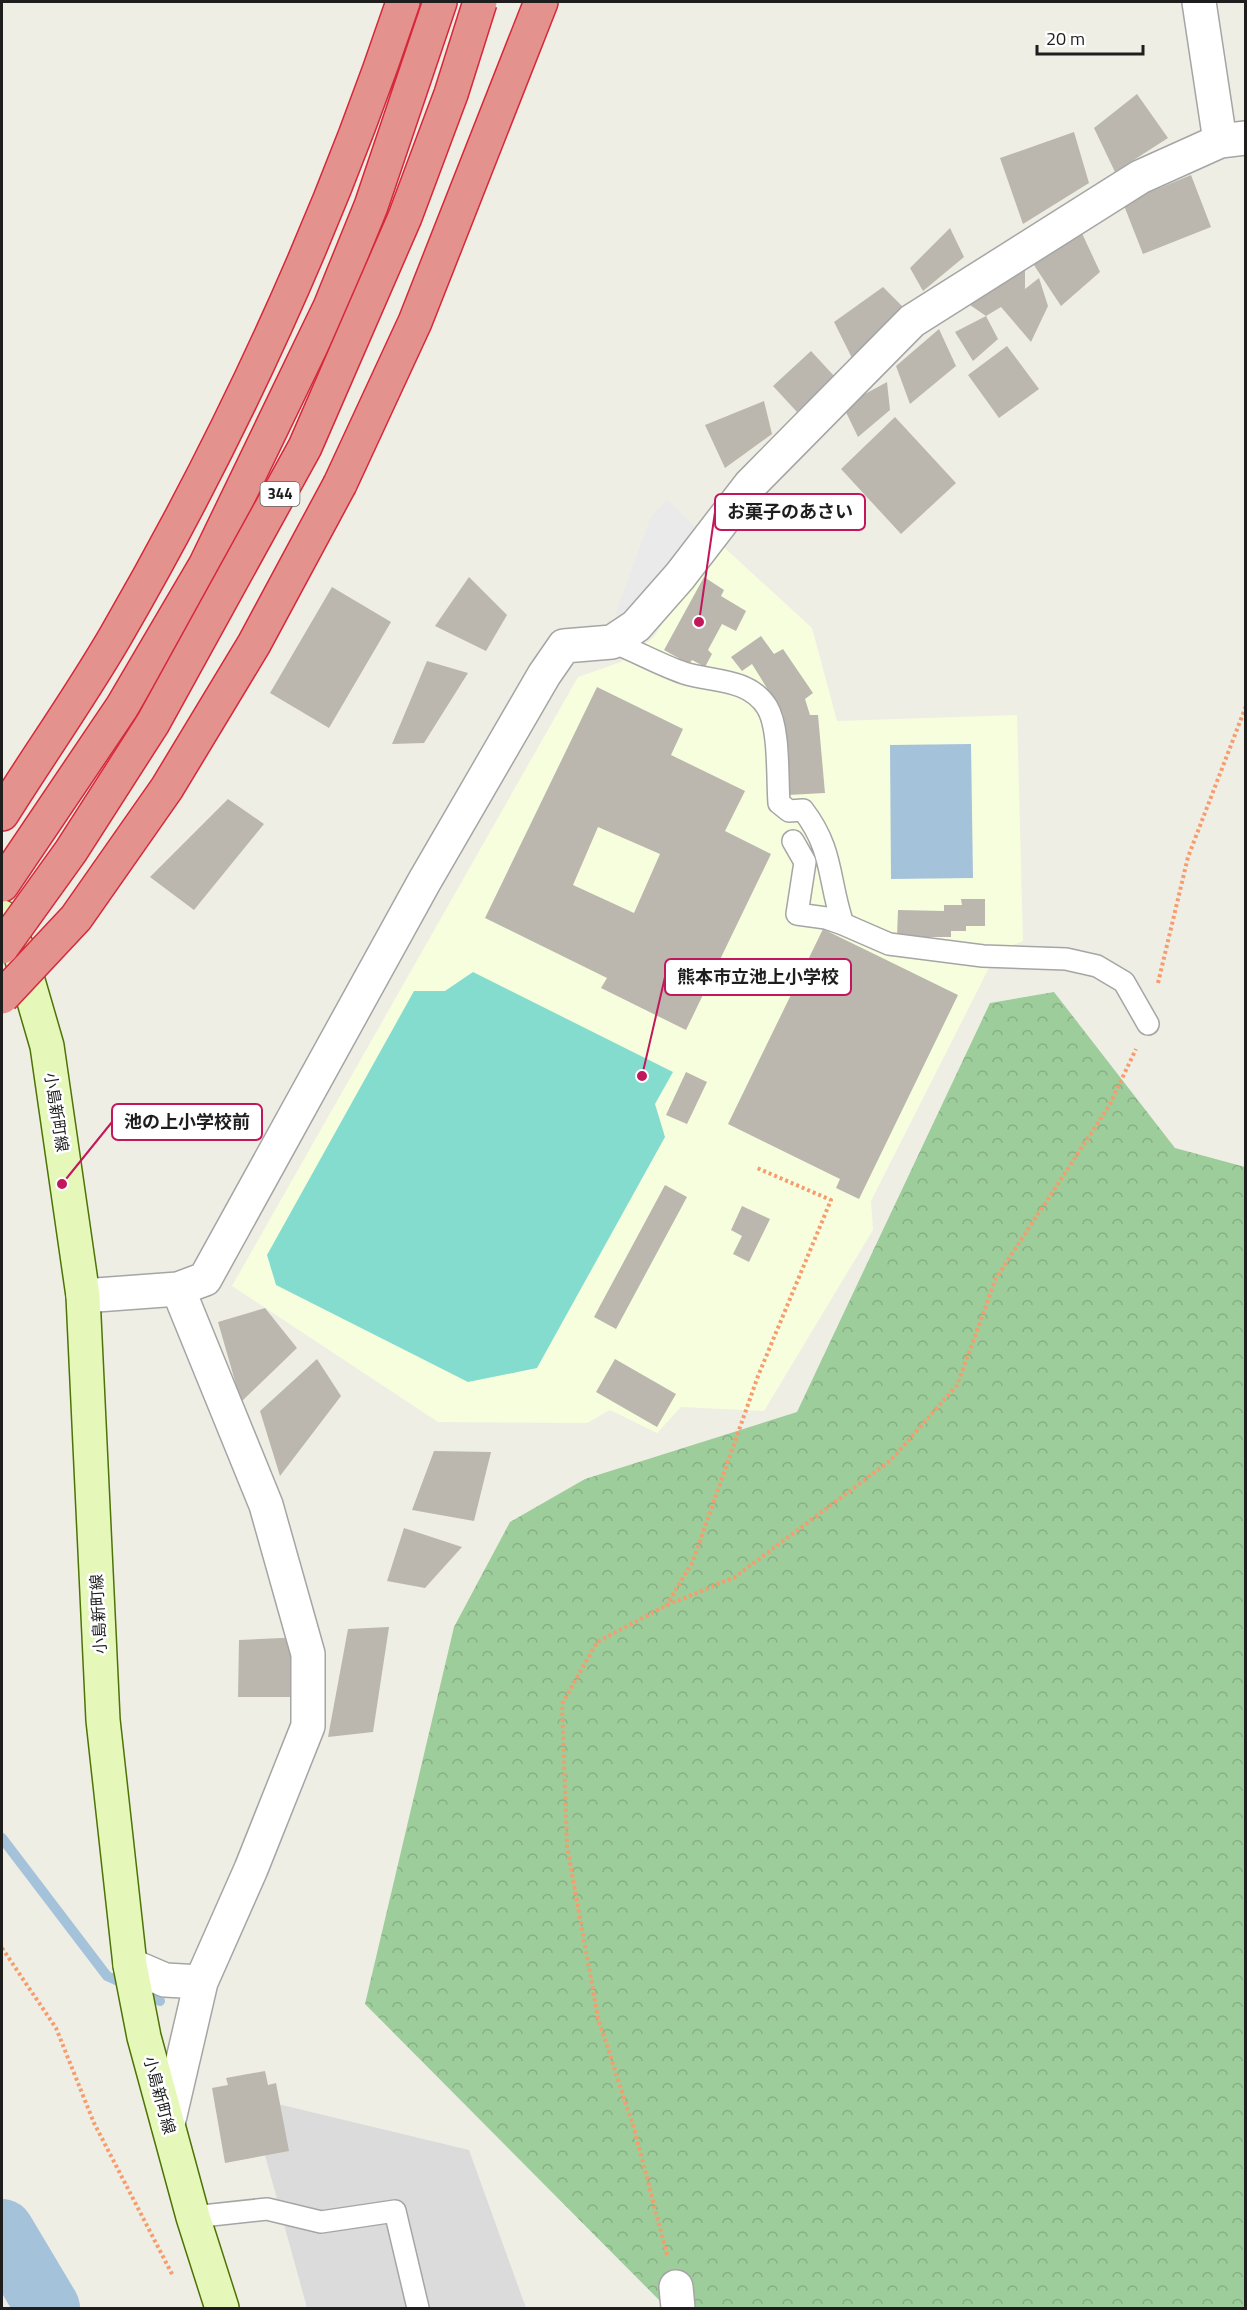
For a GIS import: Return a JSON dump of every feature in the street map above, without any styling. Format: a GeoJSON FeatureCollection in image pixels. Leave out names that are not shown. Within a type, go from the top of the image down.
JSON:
{"type":"FeatureCollection","features":[{"type":"Feature","properties":{"kind":"highway"},"geometry":{"type":"LineString","coordinates":[[2,814],[114,638],[188,505],[258,366],[321,225],[370,100],[403,2]]}},
{"type":"Feature","properties":{"kind":"highway","name":"344"},"geometry":{"type":"LineString","coordinates":[[2,885],[122,707],[206,564],[330,307],[371,206],[440,2]]}},
{"type":"Feature","properties":{"kind":"highway","name":"344"},"geometry":{"type":"LineString","coordinates":[[2,947],[71,851],[153,723],[305,447],[405,217],[451,94],[480,2]]}},
{"type":"Feature","properties":{"kind":"highway"},"geometry":{"type":"LineString","coordinates":[[2,997],[76,918],[167,788],[254,644],[340,484],[415,322],[541,2]]}},
{"type":"Feature","properties":{"kind":"main road","name":"小島新町線"},"geometry":{"type":"LineString","coordinates":[[2,917],[20,953],[47,1046],[83,1296],[103,1720],[130,1965],[144,2037],[193,2217],[222,2308]]}},
{"type":"Feature","properties":{"kind":"street"},"geometry":{"type":"LineString","coordinates":[[83,1296],[178,1289],[205,1278],[424,882],[544,675],[564,646],[612,642],[636,626],[680,576],[750,485],[912,321],[1140,177],[1233,140],[1199,2]]}},
{"type":"Feature","properties":{"kind":"street"},"geometry":{"type":"LineString","coordinates":[[168,2124],[201,1982],[251,1869],[308,1726],[308,1654],[266,1505],[178,1289]]}},
{"type":"Feature","properties":{"kind":"street"},"geometry":{"type":"LineString","coordinates":[[130,1965],[165,1980],[201,1982]]}},
{"type":"Feature","properties":{"kind":"lane"},"geometry":{"type":"LineString","coordinates":[[612,642],[684,673],[729,681],[748,689],[767,707],[774,728],[779,803],[789,811],[803,810],[819,830],[832,873],[843,924]]}},
{"type":"Feature","properties":{"kind":"lane"},"geometry":{"type":"LineString","coordinates":[[793,841],[804,862],[797,914],[826,918],[890,944],[983,956],[1066,959],[1097,966],[1124,982],[1148,1024]]}},
{"type":"Feature","properties":{"kind":"lane"},"geometry":{"type":"LineString","coordinates":[[193,2217],[267,2209],[321,2222],[395,2211],[418,2308]]}},
{"type":"Feature","properties":{"kind":"path"},"geometry":{"type":"LineString","coordinates":[[677,2298],[635,2132],[598,2018],[567,1846],[561,1704],[597,1642],[666,1606],[735,1577],[891,1460],[957,1385],[996,1278],[1109,1106],[1148,1024],[1188,857],[1245,706]]}},
{"type":"Feature","properties":{"kind":"path"},"geometry":{"type":"LineString","coordinates":[[666,1606],[693,1561],[758,1376],[831,1200],[757,1168]]}},
{"type":"Feature","properties":{"kind":"path"},"geometry":{"type":"LineString","coordinates":[[2,1948],[56,2028],[94,2123],[174,2278]]}},
{"type":"Feature","properties":{"kind":"shaded area"},"geometry":{"type":"Polygon","coordinates":[[[667,499],[699,531],[646,604],[618,621],[616,612],[650,519],[667,499]]]}},
{"type":"Feature","properties":{"kind":"shaded area"},"geometry":{"type":"Polygon","coordinates":[[[715,539],[812,628],[837,721],[1017,715],[1023,941],[997,952],[871,1201],[873,1230],[764,1411],[681,1407],[657,1433],[610,1410],[587,1423],[438,1422],[232,1286],[578,677],[621,662],[654,637],[715,539]]]}},
{"type":"Feature","properties":{"kind":"shaded area"},"geometry":{"type":"Polygon","coordinates":[[[971,744],[973,878],[891,879],[890,745],[971,744]]]}},
{"type":"Feature","properties":{"kind":"shaded area"},"geometry":{"type":"Polygon","coordinates":[[[473,972],[673,1072],[655,1104],[665,1137],[537,1368],[468,1382],[276,1285],[267,1255],[414,991],[445,991],[473,972]]]}},
{"type":"Feature","properties":{"kind":"shaded area"},"geometry":{"type":"Polygon","coordinates":[[[249,2097],[469,2150],[526,2308],[307,2308],[249,2097]]]}},
{"type":"Feature","properties":{"kind":"green space"},"geometry":{"type":"Polygon","coordinates":[[[1054,992],[1175,1148],[1245,1167],[1245,2308],[667,2308],[365,2004],[454,1627],[510,1522],[585,1479],[797,1412],[990,1003],[1054,992]]]}},
{"type":"Feature","properties":{"kind":"building"},"geometry":{"type":"Polygon","coordinates":[[[1137,94],[1168,138],[1115,172],[1094,128],[1137,94]]]}},
{"type":"Feature","properties":{"kind":"building"},"geometry":{"type":"Polygon","coordinates":[[[1074,132],[1089,183],[1023,224],[1000,158],[1074,132]]]}},
{"type":"Feature","properties":{"kind":"building"},"geometry":{"type":"Polygon","coordinates":[[[1191,175],[1211,227],[1143,254],[1123,203],[1191,175]]]}},
{"type":"Feature","properties":{"kind":"building"},"geometry":{"type":"Polygon","coordinates":[[[950,228],[964,257],[923,291],[910,268],[950,228]]]}},
{"type":"Feature","properties":{"kind":"building"},"geometry":{"type":"Polygon","coordinates":[[[1080,229],[1100,272],[1061,306],[1024,250],[1080,229]]]}},
{"type":"Feature","properties":{"kind":"building"},"geometry":{"type":"Polygon","coordinates":[[[1025,264],[1025,289],[1039,278],[1048,306],[1031,342],[1001,307],[986,316],[954,294],[1025,264]]]}},
{"type":"Feature","properties":{"kind":"building"},"geometry":{"type":"Polygon","coordinates":[[[883,287],[906,310],[852,358],[834,322],[883,287]]]}},
{"type":"Feature","properties":{"kind":"building"},"geometry":{"type":"Polygon","coordinates":[[[986,316],[998,339],[973,361],[955,332],[986,316]]]}},
{"type":"Feature","properties":{"kind":"building"},"geometry":{"type":"Polygon","coordinates":[[[939,329],[956,366],[910,404],[896,366],[939,329]]]}},
{"type":"Feature","properties":{"kind":"building"},"geometry":{"type":"Polygon","coordinates":[[[1007,346],[1039,389],[999,418],[968,375],[1007,346]]]}},
{"type":"Feature","properties":{"kind":"building"},"geometry":{"type":"Polygon","coordinates":[[[811,351],[835,377],[797,412],[773,386],[811,351]]]}},
{"type":"Feature","properties":{"kind":"building"},"geometry":{"type":"Polygon","coordinates":[[[887,382],[890,410],[858,437],[843,406],[887,382]]]}},
{"type":"Feature","properties":{"kind":"building"},"geometry":{"type":"Polygon","coordinates":[[[764,401],[772,434],[725,468],[705,425],[764,401]]]}},
{"type":"Feature","properties":{"kind":"building"},"geometry":{"type":"Polygon","coordinates":[[[895,417],[956,483],[901,534],[841,469],[895,417]]]}},
{"type":"Feature","properties":{"kind":"building"},"geometry":{"type":"Polygon","coordinates":[[[469,577],[507,615],[486,651],[435,626],[469,577]]]}},
{"type":"Feature","properties":{"kind":"building"},"geometry":{"type":"Polygon","coordinates":[[[704,577],[724,590],[721,596],[746,611],[736,631],[722,624],[708,650],[712,654],[705,667],[692,660],[689,664],[664,650],[704,577]]]}},
{"type":"Feature","properties":{"kind":"building"},"geometry":{"type":"Polygon","coordinates":[[[332,587],[391,622],[329,728],[270,693],[332,587]]]}},
{"type":"Feature","properties":{"kind":"building"},"geometry":{"type":"Polygon","coordinates":[[[761,636],[774,654],[783,649],[813,693],[805,699],[810,715],[818,715],[825,793],[788,795],[783,714],[752,664],[742,671],[731,657],[761,636]]]}},
{"type":"Feature","properties":{"kind":"building"},"geometry":{"type":"Polygon","coordinates":[[[427,661],[468,673],[424,743],[392,744],[427,661]]]}},
{"type":"Feature","properties":{"kind":"building"},"geometry":{"type":"Polygon","coordinates":[[[597,687],[683,729],[671,755],[745,791],[725,831],[771,854],[686,1030],[601,988],[607,978],[485,918],[597,687]],[[598,827],[573,885],[634,913],[660,854],[598,827]]]}},
{"type":"Feature","properties":{"kind":"building"},"geometry":{"type":"Polygon","coordinates":[[[228,799],[264,824],[194,910],[150,877],[228,799]]]}},
{"type":"Feature","properties":{"kind":"building"},"geometry":{"type":"Polygon","coordinates":[[[961,899],[985,899],[985,926],[966,926],[966,931],[951,931],[951,937],[897,937],[898,910],[944,911],[944,905],[962,905],[961,899]]]}},
{"type":"Feature","properties":{"kind":"building"},"geometry":{"type":"Polygon","coordinates":[[[823,929],[958,995],[859,1199],[836,1188],[840,1179],[728,1124],[823,929]]]}},
{"type":"Feature","properties":{"kind":"building"},"geometry":{"type":"Polygon","coordinates":[[[686,1072],[707,1082],[687,1124],[666,1115],[686,1072]]]}},
{"type":"Feature","properties":{"kind":"building"},"geometry":{"type":"Polygon","coordinates":[[[665,1185],[687,1197],[616,1329],[594,1317],[665,1185]]]}},
{"type":"Feature","properties":{"kind":"building"},"geometry":{"type":"Polygon","coordinates":[[[742,1206],[770,1219],[749,1262],[733,1254],[742,1236],[731,1230],[742,1206]]]}},
{"type":"Feature","properties":{"kind":"building"},"geometry":{"type":"Polygon","coordinates":[[[265,1308],[297,1348],[241,1402],[218,1322],[265,1308]]]}},
{"type":"Feature","properties":{"kind":"building"},"geometry":{"type":"Polygon","coordinates":[[[317,1359],[341,1396],[280,1476],[260,1411],[317,1359]]]}},
{"type":"Feature","properties":{"kind":"building"},"geometry":{"type":"Polygon","coordinates":[[[615,1359],[676,1394],[657,1427],[596,1392],[615,1359]]]}},
{"type":"Feature","properties":{"kind":"building"},"geometry":{"type":"Polygon","coordinates":[[[434,1451],[491,1452],[474,1521],[412,1510],[434,1451]]]}},
{"type":"Feature","properties":{"kind":"building"},"geometry":{"type":"Polygon","coordinates":[[[404,1528],[462,1547],[425,1588],[387,1581],[404,1528]]]}},
{"type":"Feature","properties":{"kind":"building"},"geometry":{"type":"Polygon","coordinates":[[[389,1627],[373,1732],[328,1737],[348,1629],[389,1627]]]}},
{"type":"Feature","properties":{"kind":"building"},"geometry":{"type":"Polygon","coordinates":[[[304,1637],[296,1697],[238,1697],[239,1640],[304,1637]]]}},
{"type":"Feature","properties":{"kind":"building"},"geometry":{"type":"Polygon","coordinates":[[[265,2071],[268,2085],[276,2083],[289,2151],[225,2163],[212,2088],[228,2085],[226,2078],[265,2071]]]}},
{"type":"Feature","properties":{"kind":"waterway"},"geometry":{"type":"LineString","coordinates":[[2,1838],[107,1976],[127,1985]]}},
{"type":"Feature","properties":{"kind":"waterway"},"geometry":{"type":"LineString","coordinates":[[141,1992],[160,2001]]}},
{"type":"Feature","properties":{"kind":"waterway"},"geometry":{"type":"LineString","coordinates":[[2,2231],[48,2308]]}},
{"type":"Feature","properties":{"kind":"place","name":"お菓子のあさい"},"geometry":{"type":"Point","coordinates":[699,622]}},
{"type":"Feature","properties":{"kind":"place","name":"熊本市立池上小学校"},"geometry":{"type":"Point","coordinates":[642,1076]}},
{"type":"Feature","properties":{"kind":"place","name":"池の上小学校前"},"geometry":{"type":"Point","coordinates":[62,1184]}}]}
